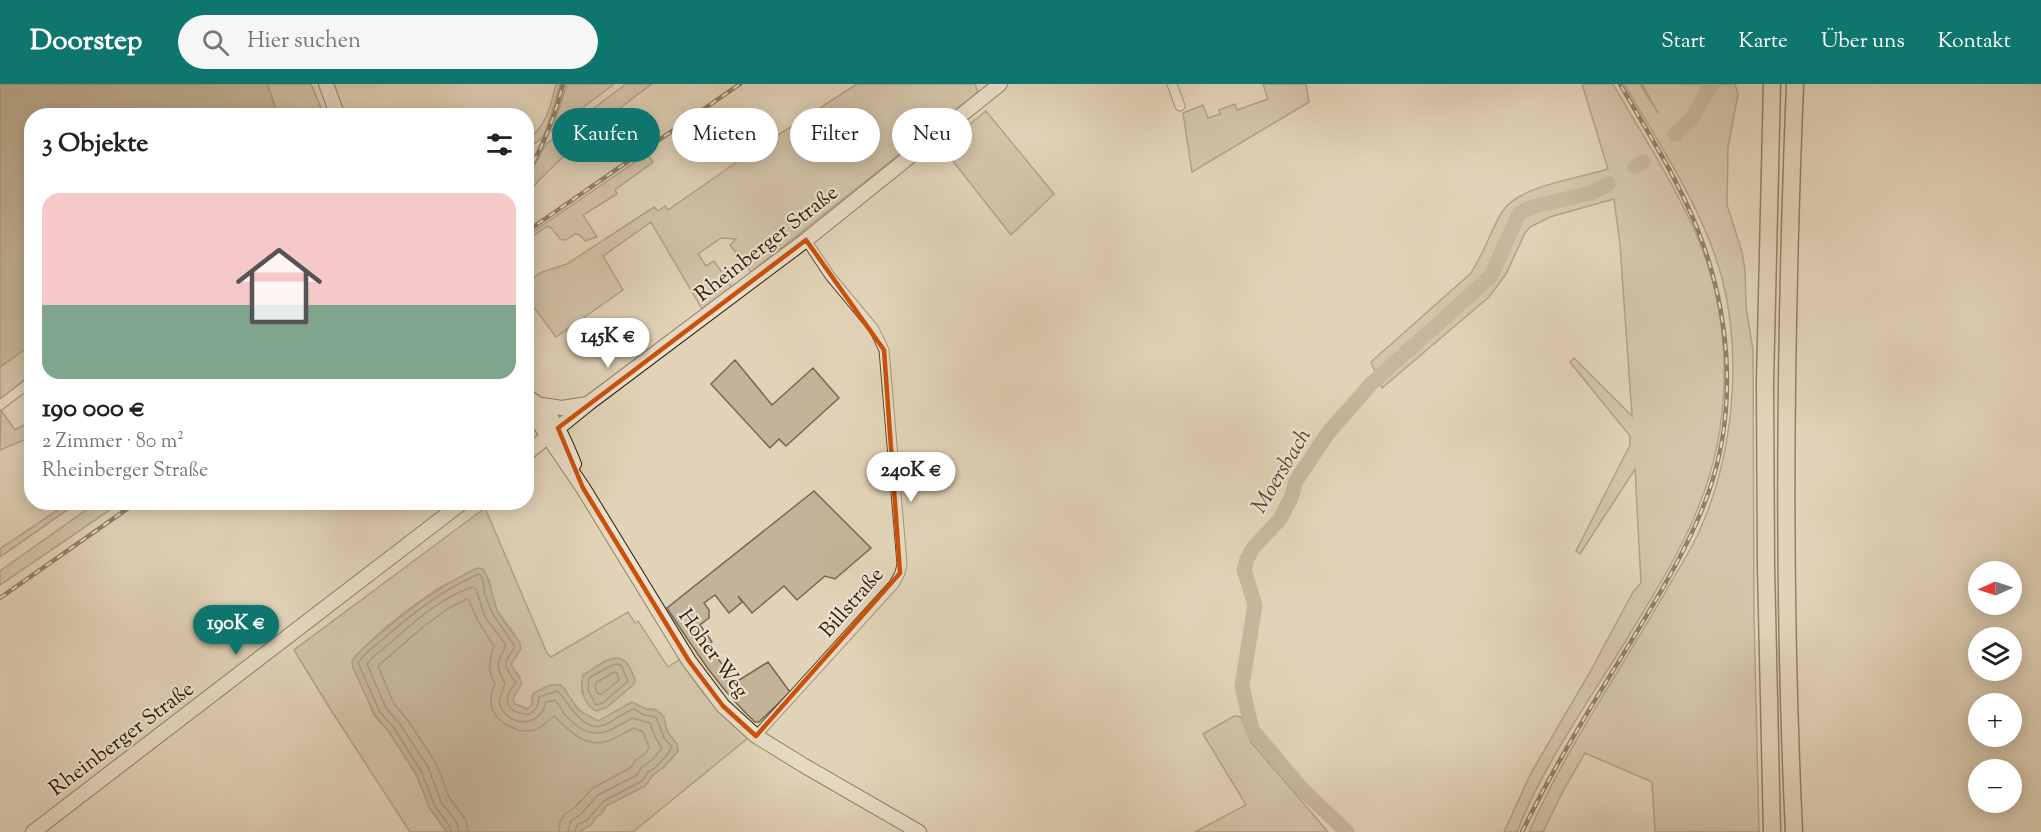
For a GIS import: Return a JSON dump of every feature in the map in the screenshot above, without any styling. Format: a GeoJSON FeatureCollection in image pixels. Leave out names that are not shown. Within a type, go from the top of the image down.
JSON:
{"type":"FeatureCollection","features":[{"type":"Feature","properties":{"kind":"highway"},"geometry":{"type":"LineString","coordinates":[[1772,84],[1765,382],[1766,566],[1772,832]]}},
{"type":"Feature","properties":{"kind":"highway"},"geometry":{"type":"LineString","coordinates":[[1794,832],[1787,579],[1787,385],[1790,203],[1795,84]]}},
{"type":"Feature","properties":{"kind":"main road"},"geometry":{"type":"LineString","coordinates":[[326,84],[335,108]]}},
{"type":"Feature","properties":{"kind":"main road","name":"Rheinberger Straße"},"geometry":{"type":"LineString","coordinates":[[534,448],[589,403],[806,240],[999,84]]}},
{"type":"Feature","properties":{"kind":"main road"},"geometry":{"type":"LineString","coordinates":[[534,400],[542,405],[562,408],[589,403]]}},
{"type":"Feature","properties":{"kind":"main road"},"geometry":{"type":"LineString","coordinates":[[542,405],[553,433]]}},
{"type":"Feature","properties":{"kind":"main road"},"geometry":{"type":"LineString","coordinates":[[534,413],[553,433]]}},
{"type":"Feature","properties":{"kind":"main road","name":"Hoher Weg"},"geometry":{"type":"LineString","coordinates":[[553,433],[583,488],[702,680],[723,706],[756,736],[919,832]]}},
{"type":"Feature","properties":{"kind":"main road","name":"Rheinberger Straße"},"geometry":{"type":"LineString","coordinates":[[33,832],[453,510]]}},
{"type":"Feature","properties":{"kind":"street"},"geometry":{"type":"LineString","coordinates":[[1172,84],[1180,106]]}},
{"type":"Feature","properties":{"kind":"street","name":"Billstraße"},"geometry":{"type":"LineString","coordinates":[[756,736],[894,584],[902,564],[884,350],[873,329],[830,276],[806,240]]}},
{"type":"Feature","properties":{"kind":"street"},"geometry":{"type":"LineString","coordinates":[[0,405],[24,387]]}},
{"type":"Feature","properties":{"kind":"highlighted area"},"geometry":{"type":"Polygon","coordinates":[[[806,240],[884,350],[900,573],[756,736],[723,706],[689,661],[583,488],[558,428],[806,240]]]}},
{"type":"Feature","properties":{"kind":"shaded area"},"geometry":{"type":"Polygon","coordinates":[[[267,84],[311,84],[321,108],[276,108],[267,84]]]}},
{"type":"Feature","properties":{"kind":"shaded area"},"geometry":{"type":"Polygon","coordinates":[[[556,84],[560,84],[546,131],[542,138],[534,144],[534,134],[547,115],[556,84]]]}},
{"type":"Feature","properties":{"kind":"shaded area"},"geometry":{"type":"Polygon","coordinates":[[[567,84],[614,84],[582,108],[559,108],[567,84]]]}},
{"type":"Feature","properties":{"kind":"shaded area"},"geometry":{"type":"Polygon","coordinates":[[[626,84],[652,84],[620,108],[594,108],[626,84]]]}},
{"type":"Feature","properties":{"kind":"shaded area"},"geometry":{"type":"Polygon","coordinates":[[[857,84],[975,84],[978,92],[958,108],[892,108],[892,160],[751,272],[730,245],[736,239],[721,238],[698,254],[706,266],[714,261],[732,287],[702,309],[651,222],[603,256],[623,290],[556,337],[534,307],[534,277],[542,272],[567,264],[654,207],[658,211],[665,206],[668,210],[737,162],[778,162],[778,135],[790,127],[790,162],[880,162],[880,108],[820,108],[857,84]]]}},
{"type":"Feature","properties":{"kind":"shaded area"},"geometry":{"type":"Polygon","coordinates":[[[1263,84],[1306,84],[1309,102],[1192,172],[1183,113],[1203,105],[1208,118],[1220,114],[1219,110],[1235,104],[1237,110],[1268,99],[1263,84]]]}},
{"type":"Feature","properties":{"kind":"shaded area"},"geometry":{"type":"Polygon","coordinates":[[[1582,84],[1613,84],[1661,166],[1694,229],[1713,282],[1720,314],[1724,380],[1722,413],[1709,477],[1691,525],[1674,559],[1553,758],[1517,832],[1504,832],[1531,773],[1590,672],[1633,592],[1641,583],[1635,469],[1580,554],[1576,551],[1630,445],[1630,436],[1570,362],[1574,358],[1632,416],[1620,245],[1614,199],[1550,217],[1530,227],[1506,274],[1489,297],[1382,388],[1371,362],[1470,274],[1502,212],[1510,203],[1535,189],[1608,169],[1582,84]]]}},
{"type":"Feature","properties":{"kind":"shaded area"},"geometry":{"type":"Polygon","coordinates":[[[1624,84],[1640,84],[1658,113],[1642,84],[1735,84],[1738,94],[1728,147],[1727,205],[1742,252],[1746,307],[1753,350],[1754,615],[1759,832],[1655,832],[1652,782],[1585,753],[1543,832],[1529,832],[1576,740],[1697,536],[1719,475],[1731,409],[1732,342],[1722,278],[1714,252],[1692,202],[1624,84]]]}},
{"type":"Feature","properties":{"kind":"shaded area"},"geometry":{"type":"Polygon","coordinates":[[[986,111],[1054,194],[1011,235],[954,162],[972,162],[972,122],[986,111]]]}},
{"type":"Feature","properties":{"kind":"shaded area"},"geometry":{"type":"Polygon","coordinates":[[[552,140],[552,162],[558,162],[534,186],[534,166],[546,144],[552,140]]]}},
{"type":"Feature","properties":{"kind":"shaded area"},"geometry":{"type":"Polygon","coordinates":[[[635,162],[653,162],[615,190],[617,194],[583,215],[597,237],[585,241],[580,235],[575,234],[566,240],[560,239],[548,226],[534,235],[534,231],[635,162]]]}},
{"type":"Feature","properties":{"kind":"shaded area"},"geometry":{"type":"Polygon","coordinates":[[[24,350],[24,380],[0,400],[0,367],[24,350]]]}},
{"type":"Feature","properties":{"kind":"shaded area"},"geometry":{"type":"Polygon","coordinates":[[[735,360],[772,405],[813,368],[839,398],[786,446],[779,439],[770,448],[711,384],[735,360]]]}},
{"type":"Feature","properties":{"kind":"shaded area"},"geometry":{"type":"Polygon","coordinates":[[[1,410],[15,430],[24,425],[24,440],[0,450],[1,410]]]}},
{"type":"Feature","properties":{"kind":"shaded area"},"geometry":{"type":"Polygon","coordinates":[[[814,491],[871,548],[835,579],[825,576],[797,600],[784,586],[752,613],[738,596],[742,602],[729,613],[715,595],[704,603],[709,610],[709,618],[700,625],[712,642],[708,646],[736,682],[768,662],[790,692],[759,722],[755,722],[718,682],[667,608],[814,491]]]}},
{"type":"Feature","properties":{"kind":"shaded area"},"geometry":{"type":"Polygon","coordinates":[[[58,510],[67,510],[0,557],[0,549],[58,510]]]}},
{"type":"Feature","properties":{"kind":"shaded area"},"geometry":{"type":"Polygon","coordinates":[[[86,510],[110,510],[0,585],[0,571],[86,510]]]}},
{"type":"Feature","properties":{"kind":"shaded area"},"geometry":{"type":"Polygon","coordinates":[[[482,510],[486,510],[547,653],[551,657],[628,612],[635,623],[638,621],[668,667],[680,659],[711,702],[748,738],[633,832],[579,832],[592,824],[606,806],[645,786],[678,751],[677,744],[669,736],[665,721],[654,709],[646,709],[632,702],[598,721],[587,717],[560,685],[545,687],[535,693],[532,696],[532,705],[528,709],[515,704],[513,699],[520,677],[511,664],[518,653],[516,637],[497,610],[491,594],[489,579],[469,572],[436,590],[402,614],[370,641],[352,661],[374,715],[389,732],[416,774],[430,809],[447,832],[410,832],[294,650],[482,510]],[[632,674],[583,675],[582,693],[635,678],[632,674]]]}},
{"type":"Feature","properties":{"kind":"shaded area"},"geometry":{"type":"Polygon","coordinates":[[[1234,716],[1241,717],[1251,742],[1328,832],[1195,832],[1246,805],[1203,734],[1234,716]]]}},
{"type":"Feature","properties":{"kind":"water"},"geometry":{"type":"Polygon","coordinates":[[[0,84],[267,84],[276,108],[24,108],[24,350],[0,367],[0,84]]]}},
{"type":"Feature","properties":{"kind":"water"},"geometry":{"type":"Polygon","coordinates":[[[477,568],[485,572],[499,615],[520,643],[521,649],[511,664],[522,683],[513,699],[515,704],[528,709],[532,705],[534,693],[551,685],[560,685],[578,710],[598,721],[632,702],[646,709],[657,710],[664,717],[667,731],[677,744],[678,751],[645,786],[606,806],[592,824],[579,832],[447,832],[430,809],[416,774],[375,715],[353,668],[352,661],[358,653],[402,616],[438,590],[477,568]]]}},
{"type":"Feature","properties":{"kind":"water"},"geometry":{"type":"Polygon","coordinates":[[[615,658],[626,662],[635,681],[606,708],[596,711],[583,696],[583,675],[605,661],[615,658]]]}},
{"type":"Feature","properties":{"kind":"waterway","name":"Moersbach"},"geometry":{"type":"LineString","coordinates":[[1675,134],[1692,118],[1712,84]]}},
{"type":"Feature","properties":{"kind":"waterway","name":"Moersbach"},"geometry":{"type":"LineString","coordinates":[[1635,167],[1643,162]]}},
{"type":"Feature","properties":{"kind":"waterway","name":"Moersbach"},"geometry":{"type":"LineString","coordinates":[[1347,832],[1304,791],[1252,730],[1242,686],[1255,605],[1244,570],[1247,559],[1253,548],[1280,519],[1291,498],[1296,481],[1328,433],[1371,384],[1491,276],[1519,214],[1531,207],[1591,193],[1608,184]]}},
{"type":"Feature","properties":{"kind":"railway"},"geometry":{"type":"LineString","coordinates":[[534,160],[548,130],[563,84]]}},
{"type":"Feature","properties":{"kind":"railway"},"geometry":{"type":"LineString","coordinates":[[534,226],[740,84]]}},
{"type":"Feature","properties":{"kind":"railway"},"geometry":{"type":"LineString","coordinates":[[1522,832],[1590,708],[1684,549],[1708,494],[1723,432],[1727,367],[1719,303],[1712,272],[1685,200],[1620,84]]}},
{"type":"Feature","properties":{"kind":"railway"},"geometry":{"type":"LineString","coordinates":[[0,598],[126,510]]}}]}
